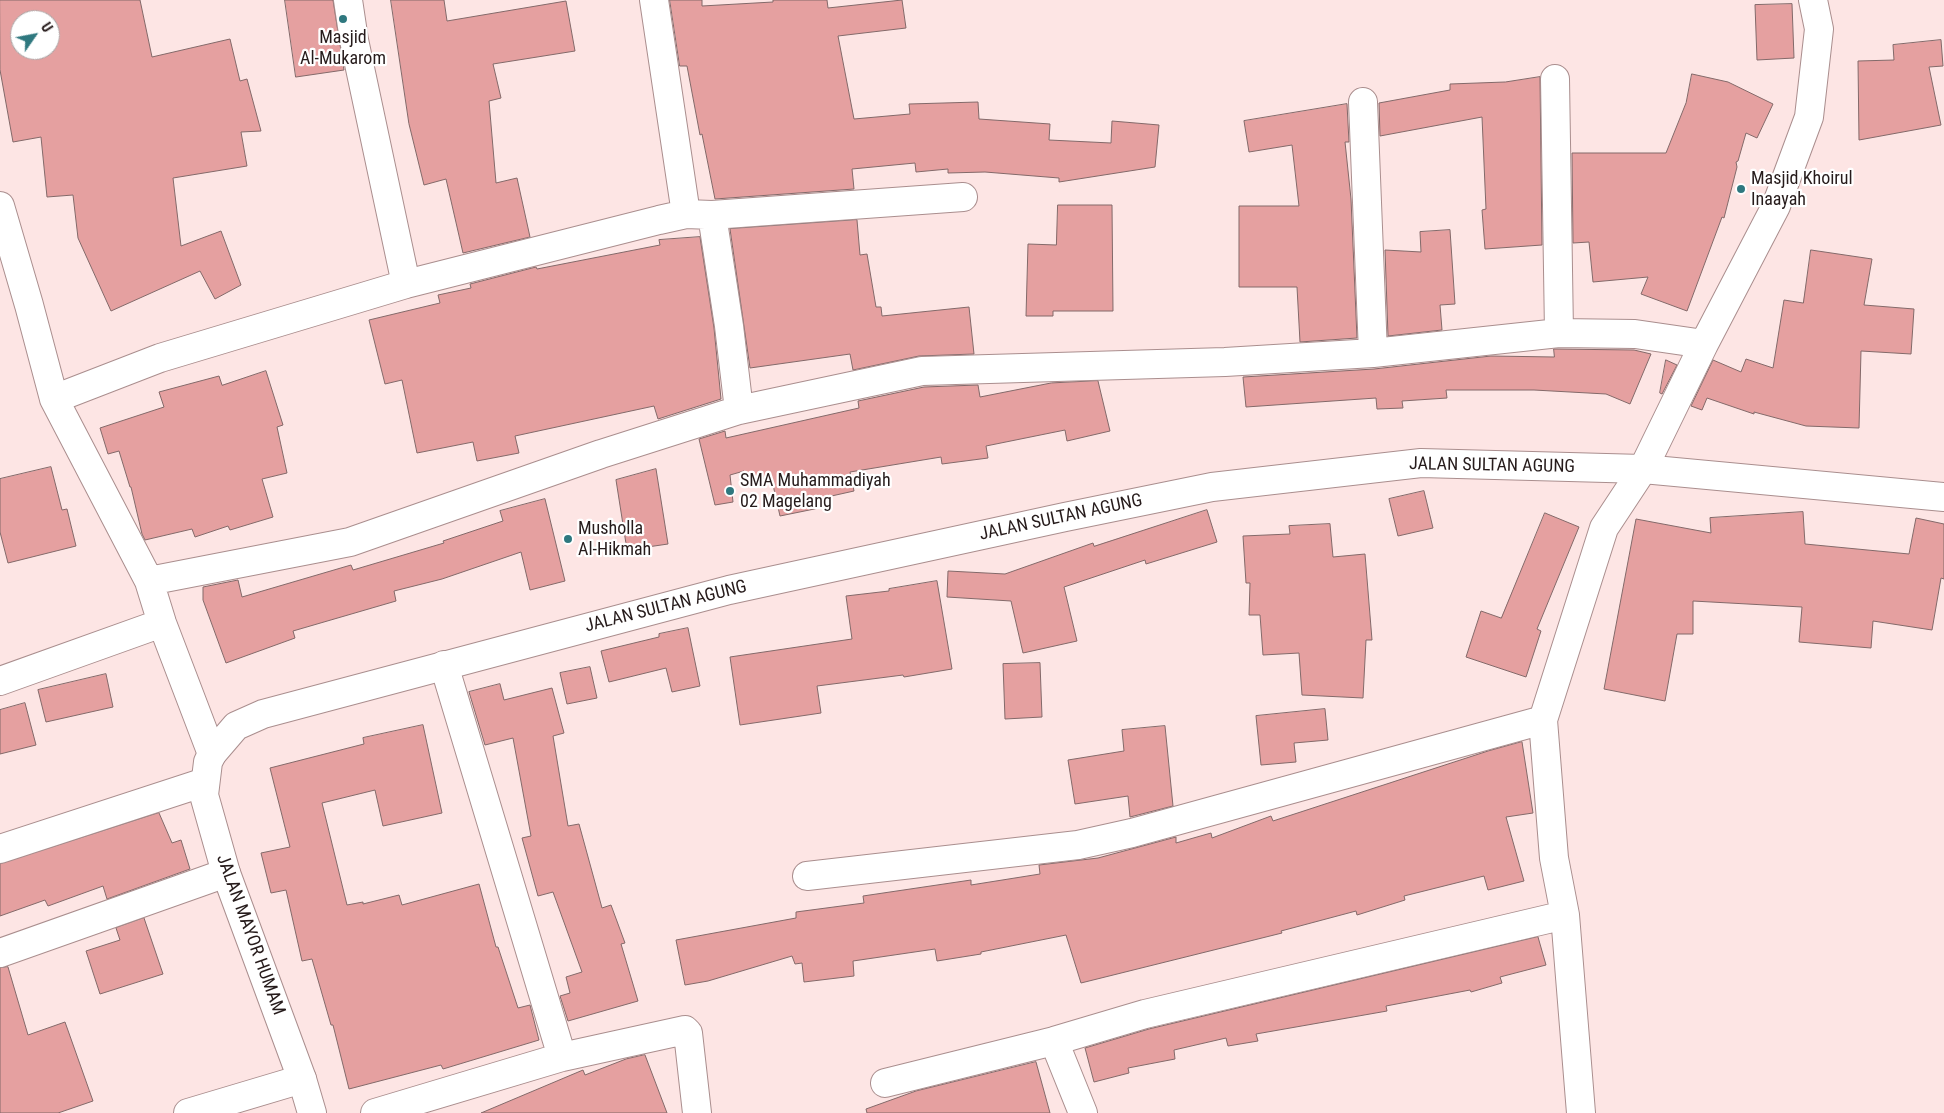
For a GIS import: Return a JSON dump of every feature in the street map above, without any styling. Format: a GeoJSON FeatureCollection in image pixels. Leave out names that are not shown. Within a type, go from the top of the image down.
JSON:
{"type":"FeatureCollection","features":[{"type":"Feature","properties":{"kind":"street"},"geometry":{"type":"LineString","coordinates":[[348,0],[356,50],[406,284]]}},
{"type":"Feature","properties":{"kind":"street"},"geometry":{"type":"LineString","coordinates":[[654,0],[699,215],[729,326],[739,410]]}},
{"type":"Feature","properties":{"kind":"street"},"geometry":{"type":"LineString","coordinates":[[1581,1113],[1565,915],[1554,858],[1543,720],[1604,528],[1643,469],[1704,344],[1776,206],[1809,116],[1819,29],[1813,0]]}},
{"type":"Feature","properties":{"kind":"street"},"geometry":{"type":"LineString","coordinates":[[1555,79],[1559,333]]}},
{"type":"Feature","properties":{"kind":"street"},"geometry":{"type":"LineString","coordinates":[[1364,102],[1373,353]]}},
{"type":"Feature","properties":{"kind":"street"},"geometry":{"type":"LineString","coordinates":[[54,398],[160,358],[406,284],[699,215],[963,197]]}},
{"type":"Feature","properties":{"kind":"street"},"geometry":{"type":"LineString","coordinates":[[0,206],[54,398],[149,581],[162,623],[212,754]]}},
{"type":"Feature","properties":{"kind":"street"},"geometry":{"type":"LineString","coordinates":[[149,581],[350,542],[601,454],[739,410],[922,371],[1225,362],[1373,353],[1559,333],[1635,334],[1704,344]]}},
{"type":"Feature","properties":{"kind":"street","name":"JALAN SULTAN AGUNG"},"geometry":{"type":"LineString","coordinates":[[212,754],[236,726],[263,714],[444,665],[729,590],[1212,487],[1421,463],[1643,469],[1944,497]]}},
{"type":"Feature","properties":{"kind":"street"},"geometry":{"type":"LineString","coordinates":[[0,681],[162,623]]}},
{"type":"Feature","properties":{"kind":"street"},"geometry":{"type":"LineString","coordinates":[[444,665],[562,1057]]}},
{"type":"Feature","properties":{"kind":"street"},"geometry":{"type":"LineString","coordinates":[[807,876],[1078,846],[1132,833],[1543,720]]}},
{"type":"Feature","properties":{"kind":"street","name":"JALAN MAYOR HUMAM"},"geometry":{"type":"LineString","coordinates":[[212,754],[208,762],[204,795],[226,873],[302,1078],[312,1113]]}},
{"type":"Feature","properties":{"kind":"street"},"geometry":{"type":"LineString","coordinates":[[0,849],[205,782]]}},
{"type":"Feature","properties":{"kind":"street"},"geometry":{"type":"LineString","coordinates":[[0,953],[226,873]]}},
{"type":"Feature","properties":{"kind":"street"},"geometry":{"type":"LineString","coordinates":[[886,1083],[1054,1041],[1145,1014],[1565,915]]}},
{"type":"Feature","properties":{"kind":"street"},"geometry":{"type":"LineString","coordinates":[[376,1113],[562,1057],[685,1030],[688,1033],[697,1113]]}},
{"type":"Feature","properties":{"kind":"street"},"geometry":{"type":"LineString","coordinates":[[1054,1041],[1083,1113]]}},
{"type":"Feature","properties":{"kind":"street"},"geometry":{"type":"LineString","coordinates":[[188,1113],[302,1078]]}},
{"type":"Feature","properties":{"kind":"building"},"geometry":{"type":"Polygon","coordinates":[[[0,0],[140,0],[152,57],[230,39],[240,81],[247,79],[261,131],[241,132],[247,166],[173,178],[181,246],[221,231],[241,285],[215,299],[200,271],[111,311],[78,238],[73,195],[47,197],[41,137],[13,142],[0,70],[0,0]]]}},
{"type":"Feature","properties":{"kind":"building"},"geometry":{"type":"Polygon","coordinates":[[[285,0],[333,0],[344,70],[296,77],[285,0]]]}},
{"type":"Feature","properties":{"kind":"building"},"geometry":{"type":"Polygon","coordinates":[[[391,0],[444,0],[447,21],[566,1],[575,51],[493,64],[501,98],[489,101],[496,183],[517,178],[530,237],[463,253],[446,179],[424,185],[409,124],[391,0]]]}},
{"type":"Feature","properties":{"kind":"building"},"geometry":{"type":"Polygon","coordinates":[[[670,0],[702,0],[702,6],[773,2],[773,0],[827,0],[828,8],[902,0],[906,28],[838,36],[854,119],[910,114],[909,104],[978,102],[979,119],[1050,124],[1049,140],[1111,143],[1112,121],[1159,125],[1155,167],[1059,182],[1059,178],[985,172],[948,173],[948,169],[916,172],[915,163],[852,169],[854,189],[715,199],[687,66],[680,66],[670,0]]]}},
{"type":"Feature","properties":{"kind":"building"},"geometry":{"type":"Polygon","coordinates":[[[1792,4],[1794,58],[1757,60],[1755,5],[1792,4]]]}},
{"type":"Feature","properties":{"kind":"building"},"geometry":{"type":"Polygon","coordinates":[[[1941,40],[1943,66],[1929,67],[1941,125],[1859,140],[1858,61],[1894,60],[1893,45],[1941,40]]]}},
{"type":"Feature","properties":{"kind":"building"},"geometry":{"type":"Polygon","coordinates":[[[1692,74],[1728,82],[1773,104],[1757,138],[1746,133],[1738,161],[1736,162],[1737,167],[1724,218],[1722,217],[1687,311],[1641,294],[1648,277],[1593,282],[1589,242],[1573,243],[1572,153],[1666,153],[1686,103],[1692,74]]]}},
{"type":"Feature","properties":{"kind":"building"},"geometry":{"type":"Polygon","coordinates":[[[1540,77],[1542,245],[1485,249],[1482,210],[1486,209],[1482,117],[1380,136],[1379,103],[1450,90],[1450,84],[1505,82],[1540,77]]]}},
{"type":"Feature","properties":{"kind":"building"},"geometry":{"type":"Polygon","coordinates":[[[1347,104],[1349,142],[1345,142],[1351,199],[1357,338],[1300,342],[1297,287],[1239,287],[1239,206],[1299,206],[1292,145],[1249,152],[1244,121],[1347,104]]]}},
{"type":"Feature","properties":{"kind":"building"},"geometry":{"type":"Polygon","coordinates":[[[1058,205],[1112,205],[1113,311],[1053,311],[1053,316],[1026,316],[1028,244],[1056,245],[1058,205]]]}},
{"type":"Feature","properties":{"kind":"building"},"geometry":{"type":"Polygon","coordinates":[[[857,220],[860,255],[867,254],[876,307],[881,307],[882,316],[969,307],[974,354],[919,356],[853,370],[850,354],[750,368],[730,229],[857,220]]]}},
{"type":"Feature","properties":{"kind":"building"},"geometry":{"type":"Polygon","coordinates":[[[1450,230],[1455,304],[1440,305],[1442,330],[1388,336],[1385,250],[1421,252],[1420,232],[1450,230]]]}},
{"type":"Feature","properties":{"kind":"building"},"geometry":{"type":"Polygon","coordinates":[[[700,237],[714,328],[721,399],[658,419],[654,406],[515,436],[519,453],[477,461],[473,442],[417,453],[402,380],[385,384],[369,320],[440,303],[438,295],[471,288],[470,284],[536,267],[537,269],[660,245],[659,240],[700,237]]]}},
{"type":"Feature","properties":{"kind":"building"},"geometry":{"type":"Polygon","coordinates":[[[1811,250],[1872,259],[1864,305],[1914,309],[1911,354],[1861,351],[1859,428],[1806,426],[1754,412],[1754,414],[1707,398],[1702,410],[1691,406],[1713,360],[1741,372],[1746,359],[1773,368],[1784,300],[1803,303],[1811,250]]]}},
{"type":"Feature","properties":{"kind":"building"},"geometry":{"type":"Polygon","coordinates":[[[1554,349],[1634,350],[1651,354],[1630,404],[1606,394],[1534,390],[1446,390],[1447,398],[1402,401],[1403,408],[1377,409],[1376,398],[1246,407],[1243,377],[1374,369],[1491,356],[1554,357],[1554,349]]]}},
{"type":"Feature","properties":{"kind":"building"},"geometry":{"type":"Polygon","coordinates":[[[1666,360],[1677,365],[1662,394],[1660,393],[1666,360]]]}},
{"type":"Feature","properties":{"kind":"building"},"geometry":{"type":"Polygon","coordinates":[[[266,371],[283,425],[277,427],[287,473],[262,479],[273,517],[230,530],[228,526],[195,537],[192,529],[145,540],[119,451],[108,454],[100,428],[164,407],[159,392],[219,376],[222,385],[266,371]]]}},
{"type":"Feature","properties":{"kind":"building"},"geometry":{"type":"Polygon","coordinates":[[[1098,381],[1110,431],[1067,441],[1065,430],[986,446],[988,458],[942,464],[941,457],[850,472],[854,491],[827,497],[829,506],[780,516],[771,476],[748,483],[744,471],[730,475],[733,502],[715,505],[699,439],[725,431],[726,438],[859,408],[858,401],[924,387],[978,385],[980,397],[1051,383],[1098,381]]]}},
{"type":"Feature","properties":{"kind":"building"},"geometry":{"type":"Polygon","coordinates":[[[51,467],[62,510],[67,509],[76,546],[8,563],[0,532],[0,479],[51,467]]]}},
{"type":"Feature","properties":{"kind":"building"},"geometry":{"type":"Polygon","coordinates":[[[656,469],[668,544],[627,550],[616,480],[656,469]]]}},
{"type":"Feature","properties":{"kind":"building"},"geometry":{"type":"Polygon","coordinates":[[[1424,491],[1433,528],[1398,536],[1389,499],[1424,491]]]}},
{"type":"Feature","properties":{"kind":"building"},"geometry":{"type":"Polygon","coordinates":[[[545,499],[565,581],[530,590],[521,552],[442,579],[394,591],[396,601],[293,631],[295,638],[226,663],[203,600],[203,587],[238,580],[242,597],[351,565],[353,570],[444,543],[443,541],[503,521],[500,511],[545,499]]]}},
{"type":"Feature","properties":{"kind":"building"},"geometry":{"type":"Polygon","coordinates":[[[1207,510],[1217,542],[1146,564],[1145,560],[1064,587],[1077,641],[1023,653],[1011,601],[947,597],[948,571],[1005,574],[1093,543],[1094,546],[1207,510]]]}},
{"type":"Feature","properties":{"kind":"building"},"geometry":{"type":"Polygon","coordinates":[[[1803,512],[1805,544],[1909,554],[1916,518],[1944,524],[1944,579],[1941,578],[1932,630],[1873,621],[1871,648],[1799,642],[1802,607],[1693,601],[1693,634],[1677,634],[1665,701],[1604,689],[1636,519],[1711,533],[1710,518],[1803,512]]]}},
{"type":"Feature","properties":{"kind":"building"},"geometry":{"type":"Polygon","coordinates":[[[1545,513],[1579,527],[1537,629],[1541,631],[1526,677],[1466,657],[1481,611],[1501,618],[1545,513]]]}},
{"type":"Feature","properties":{"kind":"building"},"geometry":{"type":"Polygon","coordinates":[[[1330,524],[1333,557],[1365,554],[1372,640],[1366,640],[1363,698],[1302,695],[1299,653],[1263,655],[1260,615],[1249,615],[1250,583],[1246,583],[1243,536],[1290,534],[1289,526],[1330,524]]]}},
{"type":"Feature","properties":{"kind":"building"},"geometry":{"type":"Polygon","coordinates":[[[937,581],[952,669],[904,677],[903,675],[817,686],[821,713],[740,725],[730,657],[852,639],[846,596],[889,591],[889,589],[937,581]]]}},
{"type":"Feature","properties":{"kind":"building"},"geometry":{"type":"Polygon","coordinates":[[[688,628],[700,686],[672,692],[666,668],[609,682],[601,651],[659,637],[659,634],[688,628]]]}},
{"type":"Feature","properties":{"kind":"building"},"geometry":{"type":"Polygon","coordinates":[[[1040,663],[1042,717],[1005,719],[1003,664],[1040,663]]]}},
{"type":"Feature","properties":{"kind":"building"},"geometry":{"type":"Polygon","coordinates":[[[590,667],[597,698],[567,704],[560,673],[590,667]]]}},
{"type":"Feature","properties":{"kind":"building"},"geometry":{"type":"Polygon","coordinates":[[[106,674],[113,707],[46,722],[38,690],[106,674]]]}},
{"type":"Feature","properties":{"kind":"building"},"geometry":{"type":"Polygon","coordinates":[[[500,684],[504,700],[552,688],[564,733],[553,736],[568,826],[579,824],[602,908],[611,905],[625,943],[621,944],[638,1001],[568,1021],[560,996],[570,993],[566,977],[582,972],[553,892],[538,896],[522,838],[531,836],[513,738],[485,745],[469,692],[500,684]]]}},
{"type":"Feature","properties":{"kind":"building"},"geometry":{"type":"Polygon","coordinates":[[[25,703],[36,745],[0,754],[0,710],[25,703]]]}},
{"type":"Feature","properties":{"kind":"building"},"geometry":{"type":"Polygon","coordinates":[[[1325,709],[1328,740],[1294,743],[1296,762],[1261,765],[1256,716],[1325,709]]]}},
{"type":"Feature","properties":{"kind":"building"},"geometry":{"type":"Polygon","coordinates":[[[423,725],[442,813],[383,826],[375,790],[322,803],[347,905],[363,902],[363,904],[399,895],[402,905],[479,884],[496,947],[498,947],[518,1008],[530,1005],[539,1040],[443,1069],[441,1065],[349,1089],[333,1025],[331,1025],[312,959],[302,961],[286,890],[271,893],[261,853],[290,847],[270,768],[364,744],[363,738],[423,725]]]}},
{"type":"Feature","properties":{"kind":"building"},"geometry":{"type":"Polygon","coordinates":[[[1165,726],[1173,806],[1130,817],[1128,796],[1075,804],[1068,760],[1124,751],[1122,730],[1165,726]]]}},
{"type":"Feature","properties":{"kind":"building"},"geometry":{"type":"Polygon","coordinates":[[[1522,742],[1533,813],[1506,817],[1524,881],[1488,890],[1484,876],[1404,896],[1405,900],[1357,915],[1356,911],[1281,931],[1282,933],[1081,983],[1066,935],[981,952],[981,954],[937,961],[935,949],[853,961],[854,976],[804,982],[802,963],[795,964],[792,956],[708,981],[685,985],[676,940],[796,918],[796,912],[864,903],[863,896],[971,880],[971,885],[1040,874],[1039,865],[1098,858],[1176,837],[1176,843],[1211,833],[1212,838],[1271,816],[1273,821],[1488,751],[1522,742]]]}},
{"type":"Feature","properties":{"kind":"building"},"geometry":{"type":"Polygon","coordinates":[[[159,813],[172,843],[181,840],[190,869],[107,899],[103,886],[48,906],[45,900],[0,916],[0,864],[159,813]]]}},
{"type":"Feature","properties":{"kind":"building"},"geometry":{"type":"Polygon","coordinates":[[[144,918],[163,974],[100,994],[86,951],[120,940],[116,928],[144,918]]]}},
{"type":"Feature","properties":{"kind":"building"},"geometry":{"type":"Polygon","coordinates":[[[1538,937],[1546,965],[1500,977],[1502,983],[1471,992],[1470,990],[1386,1006],[1387,1011],[1256,1034],[1258,1041],[1228,1046],[1226,1038],[1174,1050],[1175,1059],[1128,1068],[1129,1073],[1094,1082],[1085,1048],[1149,1029],[1538,937]]]}},
{"type":"Feature","properties":{"kind":"building"},"geometry":{"type":"Polygon","coordinates":[[[8,967],[28,1035],[65,1022],[93,1101],[58,1113],[0,1113],[0,968],[8,967]]]}},
{"type":"Feature","properties":{"kind":"building"},"geometry":{"type":"Polygon","coordinates":[[[645,1055],[667,1113],[481,1113],[583,1070],[585,1075],[626,1059],[645,1055]]]}},
{"type":"Feature","properties":{"kind":"building"},"geometry":{"type":"Polygon","coordinates":[[[1036,1062],[1050,1113],[867,1113],[866,1109],[916,1091],[1036,1062]]]}},
{"type":"Feature","properties":{"kind":"place","name":"Masjid Al-Mukarom"},"geometry":{"type":"Point","coordinates":[343,19]}},
{"type":"Feature","properties":{"kind":"place","name":"Masjid Khoirul Inaayah"},"geometry":{"type":"Point","coordinates":[1741,189]}},
{"type":"Feature","properties":{"kind":"place","name":"SMA Muhammadiyah 02 Magelang"},"geometry":{"type":"Point","coordinates":[730,491]}},
{"type":"Feature","properties":{"kind":"place","name":"Musholla Al-Hikmah"},"geometry":{"type":"Point","coordinates":[568,539]}}]}
